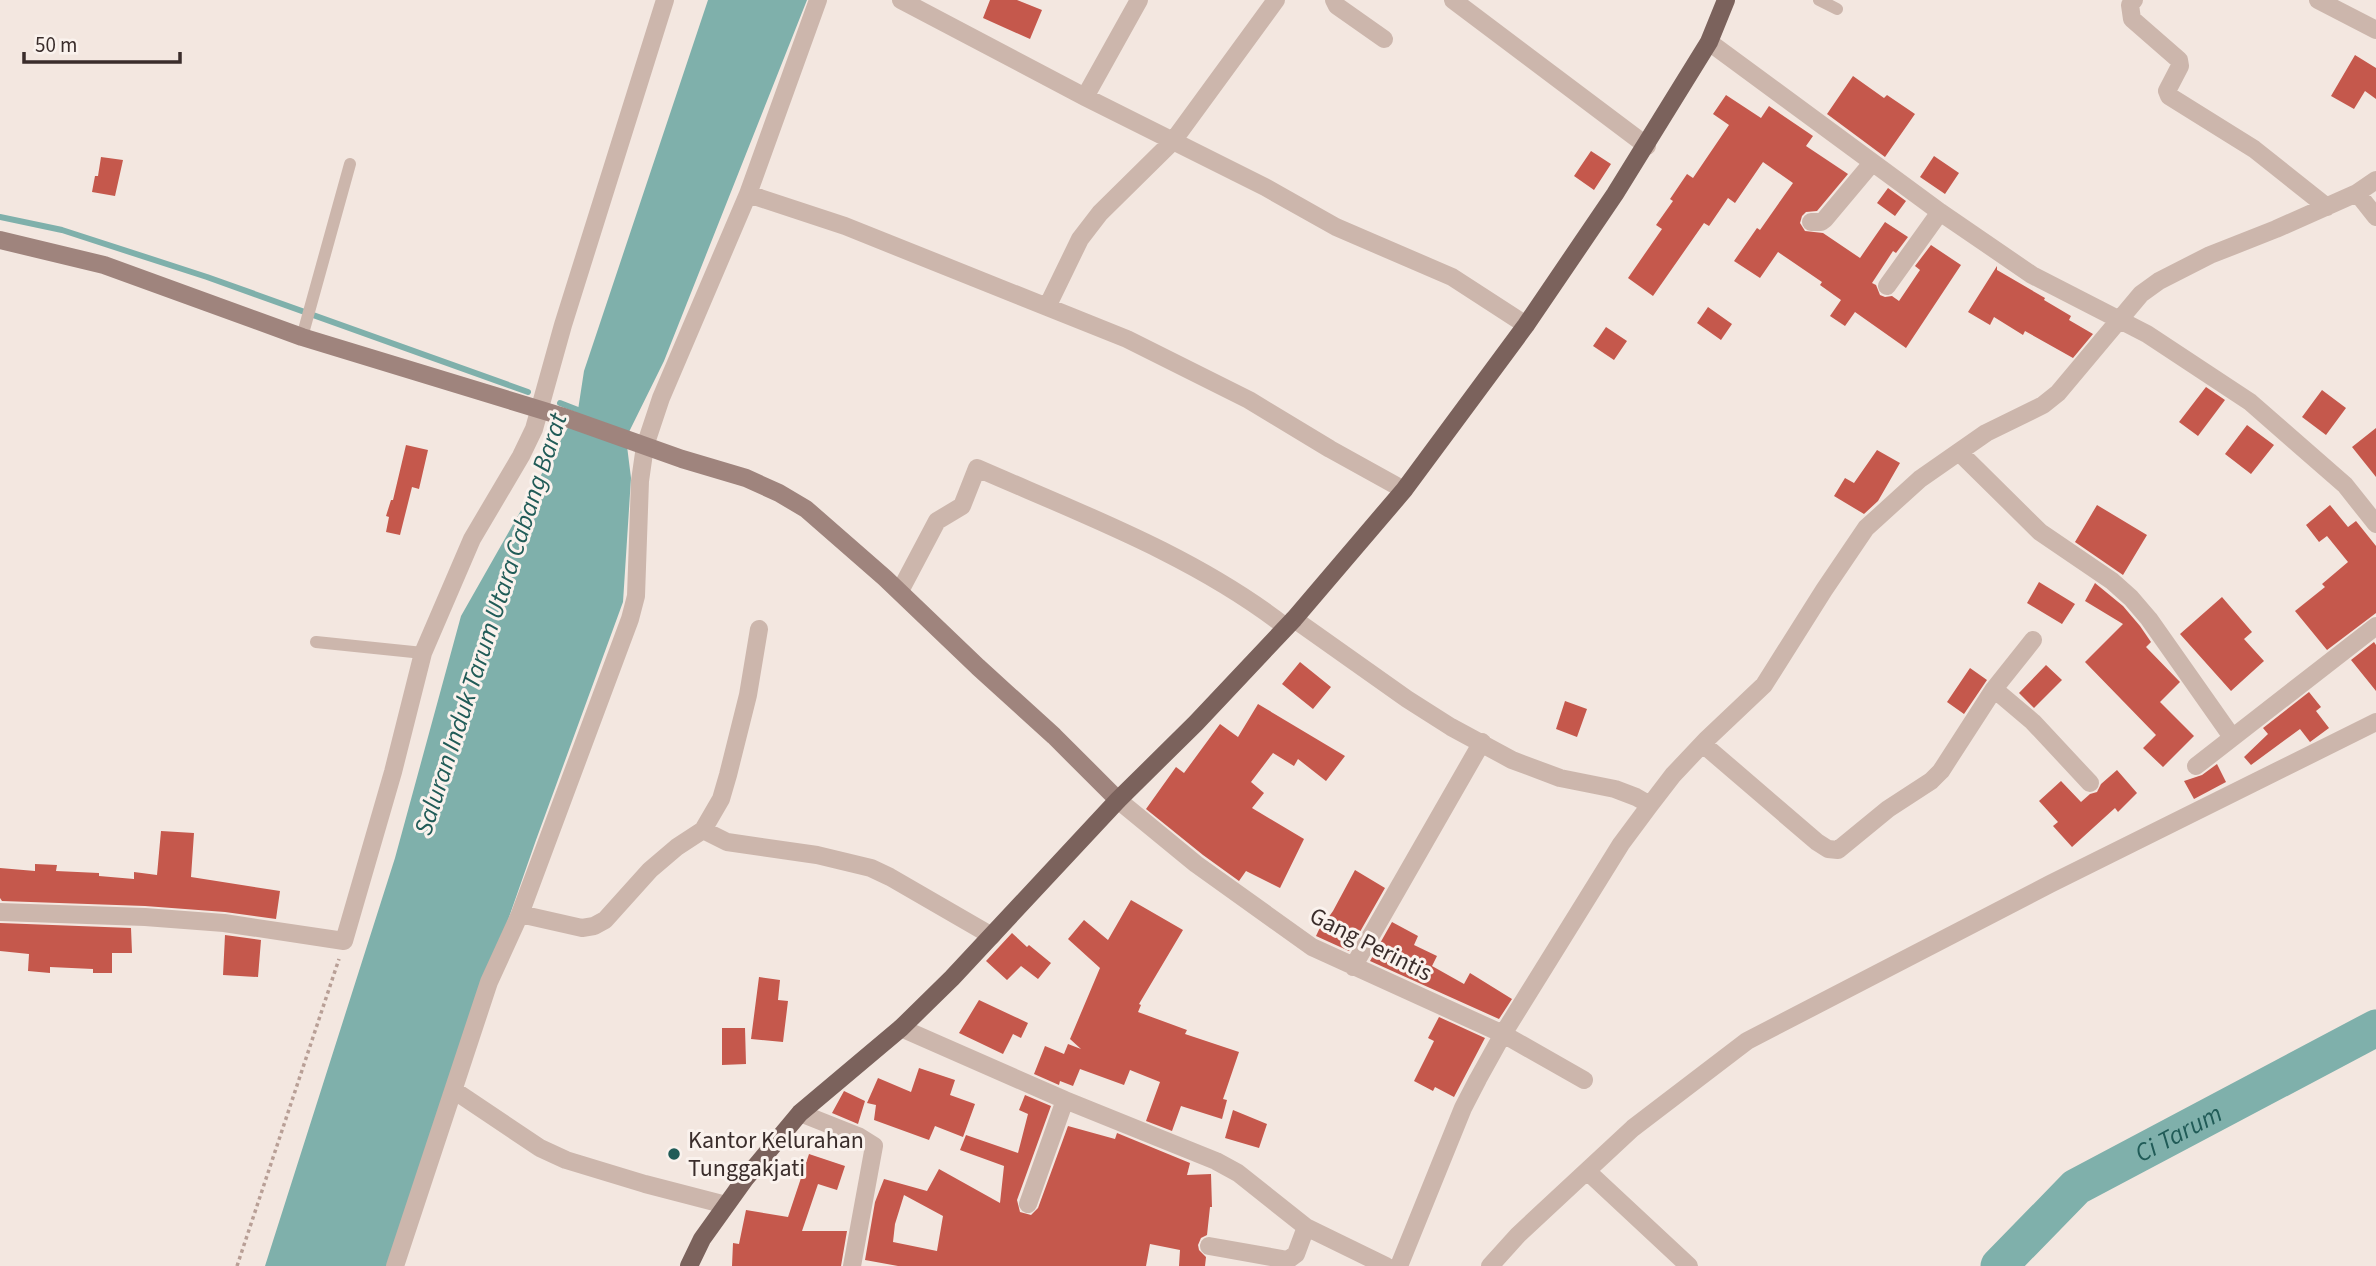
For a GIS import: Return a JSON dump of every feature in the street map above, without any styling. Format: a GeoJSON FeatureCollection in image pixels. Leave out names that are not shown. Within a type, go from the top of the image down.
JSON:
{"type":"FeatureCollection","features":[{"type":"Feature","properties":{"kind":"main road"},"geometry":{"type":"LineString","coordinates":[[689,1266],[702,1239],[726,1205],[800,1113],[901,1028],[992,936],[1118,800],[1196,723],[1290,623],[1404,490],[1526,325],[1647,146],[1709,42],[1726,0]]}},
{"type":"Feature","properties":{"kind":"street"},"geometry":{"type":"LineString","coordinates":[[0,912],[145,917],[224,923],[344,941],[393,772],[423,653],[472,539],[521,456],[541,410],[563,324],[665,0]]}},
{"type":"Feature","properties":{"kind":"street"},"geometry":{"type":"LineString","coordinates":[[395,1266],[489,982],[520,914],[630,619],[636,596],[640,481],[645,446],[661,398],[748,194],[818,0]]}},
{"type":"Feature","properties":{"kind":"street"},"geometry":{"type":"LineString","coordinates":[[901,0],[1085,97],[1265,187],[1336,227],[1452,277],[1526,325]]}},
{"type":"Feature","properties":{"kind":"street"},"geometry":{"type":"LineString","coordinates":[[1047,307],[1080,239],[1100,213],[1174,141],[1276,0]]}},
{"type":"Feature","properties":{"kind":"street"},"geometry":{"type":"LineString","coordinates":[[1334,0],[1337,6],[1384,39]]}},
{"type":"Feature","properties":{"kind":"street"},"geometry":{"type":"LineString","coordinates":[[1453,0],[1647,146]]}},
{"type":"Feature","properties":{"kind":"street"},"geometry":{"type":"LineString","coordinates":[[2134,0],[2130,5],[2132,19],[2179,60],[2180,66],[2167,91],[2169,96],[2254,149],[2327,207]]}},
{"type":"Feature","properties":{"kind":"street"},"geometry":{"type":"LineString","coordinates":[[2318,0],[2376,30]]}},
{"type":"Feature","properties":{"kind":"street"},"geometry":{"type":"LineString","coordinates":[[1085,97],[1131,3]]}},
{"type":"Feature","properties":{"kind":"street"},"geometry":{"type":"LineString","coordinates":[[1709,42],[1872,163],[2032,275],[2179,354],[2250,402],[2345,485],[2376,524]]}},
{"type":"Feature","properties":{"kind":"street"},"geometry":{"type":"LineString","coordinates":[[1811,222],[1825,219],[1872,163]]}},
{"type":"Feature","properties":{"kind":"street"},"geometry":{"type":"LineString","coordinates":[[1399,1266],[1463,1108],[1503,1034],[1621,844],[1673,775],[1764,685],[1866,528],[1920,479],[1986,433],[2043,405],[2058,393],[2141,294],[2159,281],[2210,255],[2327,207],[2357,193],[2376,180]]}},
{"type":"Feature","properties":{"kind":"street"},"geometry":{"type":"LineString","coordinates":[[2357,193],[2376,217]]}},
{"type":"Feature","properties":{"kind":"street"},"geometry":{"type":"LineString","coordinates":[[748,194],[845,226],[1127,339],[1249,400],[1404,490]]}},
{"type":"Feature","properties":{"kind":"street"},"geometry":{"type":"LineString","coordinates":[[1886,286],[1940,212]]}},
{"type":"Feature","properties":{"kind":"street"},"geometry":{"type":"LineString","coordinates":[[0,240],[104,265],[746,478],[779,492],[806,509],[900,592],[1054,736],[1118,800]]}},
{"type":"Feature","properties":{"kind":"street"},"geometry":{"type":"LineString","coordinates":[[1959,453],[2040,532],[2112,581],[2131,598],[2149,619],[2232,737]]}},
{"type":"Feature","properties":{"kind":"street"},"geometry":{"type":"LineString","coordinates":[[900,592],[937,520],[962,506],[978,468],[1099,519],[1258,605],[1451,727],[1512,760],[1560,778],[1615,789],[1650,805]]}},
{"type":"Feature","properties":{"kind":"street"},"geometry":{"type":"LineString","coordinates":[[2196,766],[2376,626]]}},
{"type":"Feature","properties":{"kind":"street"},"geometry":{"type":"LineString","coordinates":[[520,914],[582,928],[594,926],[605,920],[659,862],[703,830],[721,799],[728,775],[748,695],[759,629]]}},
{"type":"Feature","properties":{"kind":"street"},"geometry":{"type":"LineString","coordinates":[[1704,745],[1817,842],[1828,849],[1838,850],[1888,809],[1931,781],[1941,771],[1994,689],[2034,640]]}},
{"type":"Feature","properties":{"kind":"street"},"geometry":{"type":"LineString","coordinates":[[1994,689],[2033,722],[2090,783]]}},
{"type":"Feature","properties":{"kind":"street"},"geometry":{"type":"LineString","coordinates":[[1490,1266],[1518,1235],[1633,1128],[1747,1041],[2050,884],[2376,723]]}},
{"type":"Feature","properties":{"kind":"street"},"geometry":{"type":"LineString","coordinates":[[1353,967],[1482,742]]}},
{"type":"Feature","properties":{"kind":"street","name":"Gang Perintis"},"geometry":{"type":"LineString","coordinates":[[1118,800],[1196,864],[1312,947],[1503,1034],[1584,1080]]}},
{"type":"Feature","properties":{"kind":"street"},"geometry":{"type":"LineString","coordinates":[[703,830],[727,842],[817,855],[871,868],[992,936]]}},
{"type":"Feature","properties":{"kind":"street"},"geometry":{"type":"LineString","coordinates":[[901,1028],[1065,1100],[1216,1161],[1238,1173],[1306,1227],[1387,1266]]}},
{"type":"Feature","properties":{"kind":"street"},"geometry":{"type":"LineString","coordinates":[[455,1091],[540,1148],[566,1160],[726,1205]]}},
{"type":"Feature","properties":{"kind":"street"},"geometry":{"type":"LineString","coordinates":[[1028,1205],[1065,1100]]}},
{"type":"Feature","properties":{"kind":"street"},"geometry":{"type":"LineString","coordinates":[[800,1113],[858,1136],[874,1146],[852,1266]]}},
{"type":"Feature","properties":{"kind":"street"},"geometry":{"type":"LineString","coordinates":[[1587,1171],[1689,1266]]}},
{"type":"Feature","properties":{"kind":"street"},"geometry":{"type":"LineString","coordinates":[[1209,1246],[1288,1260],[1296,1254],[1306,1227]]}},
{"type":"Feature","properties":{"kind":"lane"},"geometry":{"type":"LineString","coordinates":[[1819,0],[1837,9]]}},
{"type":"Feature","properties":{"kind":"lane"},"geometry":{"type":"LineString","coordinates":[[304,331],[350,164]]}},
{"type":"Feature","properties":{"kind":"lane"},"geometry":{"type":"LineString","coordinates":[[316,642],[423,653]]}},
{"type":"Feature","properties":{"kind":"path"},"geometry":{"type":"LineString","coordinates":[[237,1266],[344,941]]}},
{"type":"Feature","properties":{"kind":"water","name":"Saluran Induk Tarum Utara Cabang Barat"},"geometry":{"type":"Polygon","coordinates":[[[708,0],[807,0],[664,361],[626,438],[631,478],[623,602],[536,840],[387,1266],[265,1266],[395,858],[461,616],[578,410],[584,371],[708,0]]]}},
{"type":"Feature","properties":{"kind":"building"},"geometry":{"type":"Polygon","coordinates":[[[990,0],[1017,0],[1042,10],[1030,39],[983,18],[990,0]]]}},
{"type":"Feature","properties":{"kind":"building"},"geometry":{"type":"Polygon","coordinates":[[[2355,55],[2376,68],[2376,99],[2365,91],[2354,109],[2331,96],[2355,55]]]}},
{"type":"Feature","properties":{"kind":"building"},"geometry":{"type":"Polygon","coordinates":[[[1853,76],[1884,98],[1887,95],[1915,114],[1885,157],[1827,114],[1853,76]]]}},
{"type":"Feature","properties":{"kind":"building"},"geometry":{"type":"Polygon","coordinates":[[[1726,95],[1761,118],[1769,106],[1813,136],[1806,146],[1848,174],[1817,211],[1806,212],[1802,216],[1800,223],[1805,231],[1823,233],[1860,258],[1885,222],[1908,237],[1896,253],[1893,251],[1872,283],[1876,285],[1880,295],[1892,296],[1899,301],[1920,270],[1915,266],[1931,245],[1961,265],[1906,348],[1855,312],[1845,326],[1830,316],[1841,300],[1820,285],[1822,282],[1778,252],[1760,278],[1734,261],[1793,183],[1763,162],[1735,203],[1728,198],[1709,226],[1704,223],[1653,296],[1628,278],[1662,229],[1656,225],[1673,201],[1670,199],[1687,174],[1693,178],[1729,125],[1713,114],[1726,95]]]}},
{"type":"Feature","properties":{"kind":"building"},"geometry":{"type":"Polygon","coordinates":[[[1591,151],[1611,164],[1594,190],[1574,176],[1591,151]]]}},
{"type":"Feature","properties":{"kind":"building"},"geometry":{"type":"Polygon","coordinates":[[[1934,156],[1959,173],[1945,194],[1920,177],[1934,156]]]}},
{"type":"Feature","properties":{"kind":"building"},"geometry":{"type":"Polygon","coordinates":[[[101,157],[123,160],[115,196],[92,192],[101,157]]]}},
{"type":"Feature","properties":{"kind":"building"},"geometry":{"type":"Polygon","coordinates":[[[1888,188],[1906,201],[1895,216],[1877,203],[1888,188]]]}},
{"type":"Feature","properties":{"kind":"building"},"geometry":{"type":"Polygon","coordinates":[[[1997,266],[1997,270],[2045,298],[2044,300],[2071,316],[2069,320],[2093,334],[2073,358],[2025,331],[2023,335],[1994,317],[1990,325],[1968,312],[1997,266]]]}},
{"type":"Feature","properties":{"kind":"building"},"geometry":{"type":"Polygon","coordinates":[[[1708,307],[1732,324],[1721,340],[1697,323],[1708,307]]]}},
{"type":"Feature","properties":{"kind":"building"},"geometry":{"type":"Polygon","coordinates":[[[1606,327],[1627,341],[1614,360],[1593,346],[1606,327]]]}},
{"type":"Feature","properties":{"kind":"building"},"geometry":{"type":"Polygon","coordinates":[[[2206,387],[2225,400],[2198,436],[2179,422],[2206,387]]]}},
{"type":"Feature","properties":{"kind":"building"},"geometry":{"type":"Polygon","coordinates":[[[2322,390],[2346,408],[2326,435],[2302,417],[2322,390]]]}},
{"type":"Feature","properties":{"kind":"building"},"geometry":{"type":"Polygon","coordinates":[[[2247,425],[2274,445],[2251,474],[2225,454],[2247,425]]]}},
{"type":"Feature","properties":{"kind":"building"},"geometry":{"type":"Polygon","coordinates":[[[2376,428],[2376,477],[2352,447],[2376,428]]]}},
{"type":"Feature","properties":{"kind":"building"},"geometry":{"type":"Polygon","coordinates":[[[406,445],[428,450],[419,489],[412,487],[400,535],[386,532],[389,517],[386,516],[393,500],[406,445]]]}},
{"type":"Feature","properties":{"kind":"building"},"geometry":{"type":"Polygon","coordinates":[[[1877,450],[1900,463],[1878,501],[1864,514],[1834,496],[1845,478],[1854,483],[1877,450]]]}},
{"type":"Feature","properties":{"kind":"building"},"geometry":{"type":"Polygon","coordinates":[[[2097,505],[2147,535],[2123,575],[2075,542],[2097,505]]]}},
{"type":"Feature","properties":{"kind":"building"},"geometry":{"type":"Polygon","coordinates":[[[2330,505],[2348,527],[2356,521],[2376,546],[2376,613],[2327,650],[2295,611],[2325,587],[2322,584],[2348,562],[2327,536],[2319,542],[2306,525],[2330,505]]]}},
{"type":"Feature","properties":{"kind":"building"},"geometry":{"type":"Polygon","coordinates":[[[2039,582],[2075,604],[2062,624],[2027,603],[2039,582]]]}},
{"type":"Feature","properties":{"kind":"building"},"geometry":{"type":"Polygon","coordinates":[[[2095,583],[2123,606],[2151,642],[2146,647],[2180,682],[2160,702],[2194,736],[2163,767],[2143,748],[2156,735],[2085,662],[2123,624],[2085,601],[2095,583]]]}},
{"type":"Feature","properties":{"kind":"building"},"geometry":{"type":"Polygon","coordinates":[[[2222,597],[2252,632],[2244,639],[2264,661],[2231,691],[2180,634],[2222,597]]]}},
{"type":"Feature","properties":{"kind":"building"},"geometry":{"type":"Polygon","coordinates":[[[2374,642],[2376,645],[2376,691],[2351,660],[2374,642]]]}},
{"type":"Feature","properties":{"kind":"building"},"geometry":{"type":"Polygon","coordinates":[[[1300,662],[1331,687],[1313,709],[1282,684],[1300,662]]]}},
{"type":"Feature","properties":{"kind":"building"},"geometry":{"type":"Polygon","coordinates":[[[2046,665],[2062,680],[2034,708],[2019,693],[2046,665]]]}},
{"type":"Feature","properties":{"kind":"building"},"geometry":{"type":"Polygon","coordinates":[[[1970,668],[1987,680],[1964,714],[1947,702],[1970,668]]]}},
{"type":"Feature","properties":{"kind":"building"},"geometry":{"type":"Polygon","coordinates":[[[2309,692],[2321,707],[2316,711],[2329,728],[2310,742],[2300,729],[2251,765],[2244,757],[2268,734],[2263,728],[2309,692]]]}},
{"type":"Feature","properties":{"kind":"building"},"geometry":{"type":"Polygon","coordinates":[[[1565,701],[1587,709],[1577,737],[1556,729],[1565,701]]]}},
{"type":"Feature","properties":{"kind":"building"},"geometry":{"type":"Polygon","coordinates":[[[1258,704],[1345,756],[1326,781],[1298,759],[1294,766],[1273,753],[1251,782],[1264,793],[1252,808],[1304,839],[1280,888],[1246,871],[1239,881],[1146,809],[1176,767],[1184,773],[1220,724],[1238,737],[1258,704]]]}},
{"type":"Feature","properties":{"kind":"building"},"geometry":{"type":"Polygon","coordinates":[[[2217,764],[2226,782],[2194,799],[2184,781],[2202,775],[2217,764]]]}},
{"type":"Feature","properties":{"kind":"building"},"geometry":{"type":"Polygon","coordinates":[[[2117,770],[2137,793],[2118,812],[2115,808],[2072,847],[2053,826],[2058,822],[2039,801],[2061,781],[2081,802],[2097,792],[2101,784],[2117,770]]]}},
{"type":"Feature","properties":{"kind":"building"},"geometry":{"type":"Polygon","coordinates":[[[161,831],[194,833],[191,877],[280,891],[276,919],[225,912],[2,901],[0,898],[0,868],[35,871],[35,864],[57,865],[56,871],[99,873],[99,876],[134,879],[134,872],[157,875],[161,831]]]}},
{"type":"Feature","properties":{"kind":"building"},"geometry":{"type":"Polygon","coordinates":[[[1355,870],[1385,888],[1349,951],[1316,936],[1355,870]]]}},
{"type":"Feature","properties":{"kind":"building"},"geometry":{"type":"Polygon","coordinates":[[[1131,900],[1183,930],[1139,1004],[1141,1005],[1138,1012],[1187,1030],[1185,1034],[1239,1052],[1223,1099],[1227,1100],[1222,1119],[1181,1106],[1172,1131],[1146,1121],[1160,1082],[1130,1070],[1124,1085],[1080,1069],[1073,1086],[1060,1081],[1059,1085],[1034,1074],[1045,1046],[1064,1054],[1068,1044],[1081,1049],[1070,1039],[1100,968],[1068,939],[1084,920],[1108,940],[1131,900]]]}},
{"type":"Feature","properties":{"kind":"building"},"geometry":{"type":"Polygon","coordinates":[[[1392,922],[1418,936],[1414,945],[1437,956],[1432,966],[1464,984],[1470,973],[1512,999],[1499,1019],[1370,961],[1392,922]]]}},
{"type":"Feature","properties":{"kind":"building"},"geometry":{"type":"Polygon","coordinates":[[[0,923],[131,928],[132,953],[112,953],[112,973],[93,973],[93,969],[50,967],[50,973],[28,971],[29,954],[0,951],[0,923]]]}},
{"type":"Feature","properties":{"kind":"building"},"geometry":{"type":"Polygon","coordinates":[[[1012,933],[1051,963],[1038,979],[1021,966],[1007,980],[986,961],[1012,933]]]}},
{"type":"Feature","properties":{"kind":"building"},"geometry":{"type":"Polygon","coordinates":[[[225,935],[261,940],[258,977],[223,975],[225,935]]]}},
{"type":"Feature","properties":{"kind":"building"},"geometry":{"type":"Polygon","coordinates":[[[759,977],[780,980],[778,1000],[788,1001],[783,1042],[751,1039],[759,977]]]}},
{"type":"Feature","properties":{"kind":"building"},"geometry":{"type":"Polygon","coordinates":[[[979,1000],[1028,1023],[1021,1038],[1013,1034],[1003,1054],[959,1033],[979,1000]]]}},
{"type":"Feature","properties":{"kind":"building"},"geometry":{"type":"Polygon","coordinates":[[[1439,1017],[1485,1038],[1454,1097],[1435,1087],[1433,1091],[1414,1081],[1434,1041],[1428,1038],[1439,1017]]]}},
{"type":"Feature","properties":{"kind":"building"},"geometry":{"type":"Polygon","coordinates":[[[722,1028],[745,1028],[746,1064],[722,1065],[722,1028]]]}},
{"type":"Feature","properties":{"kind":"building"},"geometry":{"type":"Polygon","coordinates":[[[919,1068],[955,1080],[950,1095],[975,1104],[963,1137],[935,1126],[929,1140],[874,1120],[876,1105],[867,1103],[878,1078],[911,1092],[919,1068]]]}},
{"type":"Feature","properties":{"kind":"building"},"geometry":{"type":"Polygon","coordinates":[[[844,1091],[865,1101],[858,1124],[832,1113],[844,1091]]]}},
{"type":"Feature","properties":{"kind":"building"},"geometry":{"type":"Polygon","coordinates":[[[1025,1095],[1051,1106],[1017,1200],[1020,1212],[1031,1215],[1038,1208],[1068,1126],[1115,1139],[1117,1133],[1190,1163],[1187,1175],[1211,1174],[1212,1207],[1207,1235],[1201,1238],[1198,1245],[1206,1257],[1205,1266],[1179,1266],[1180,1250],[1150,1244],[1146,1266],[898,1266],[865,1260],[875,1202],[884,1179],[927,1191],[939,1169],[1000,1203],[1004,1166],[960,1150],[966,1135],[1018,1153],[1028,1114],[1019,1110],[1025,1095]],[[904,1195],[895,1224],[893,1242],[937,1251],[943,1216],[904,1195]]]}},
{"type":"Feature","properties":{"kind":"building"},"geometry":{"type":"Polygon","coordinates":[[[1233,1110],[1267,1124],[1259,1148],[1225,1138],[1233,1110]]]}},
{"type":"Feature","properties":{"kind":"building"},"geometry":{"type":"Polygon","coordinates":[[[809,1154],[845,1166],[837,1190],[818,1184],[802,1231],[847,1231],[841,1266],[732,1266],[733,1243],[739,1244],[746,1210],[788,1217],[809,1154]]]}},
{"type":"Feature","properties":{"kind":"waterway"},"geometry":{"type":"LineString","coordinates":[[0,217],[62,230],[207,277],[528,392]]}},
{"type":"Feature","properties":{"kind":"waterway","name":"Saluran Induk Tarum Utara Cabang Barat"},"geometry":{"type":"LineString","coordinates":[[560,403],[578,410]]}},
{"type":"Feature","properties":{"kind":"waterway","name":"Ci Tarum"},"geometry":{"type":"LineString","coordinates":[[1999,1266],[2076,1187],[2376,1028]]}},
{"type":"Feature","properties":{"kind":"place","name":"Kantor Kelurahan Tunggakjati"},"geometry":{"type":"Point","coordinates":[674,1154]}}]}
